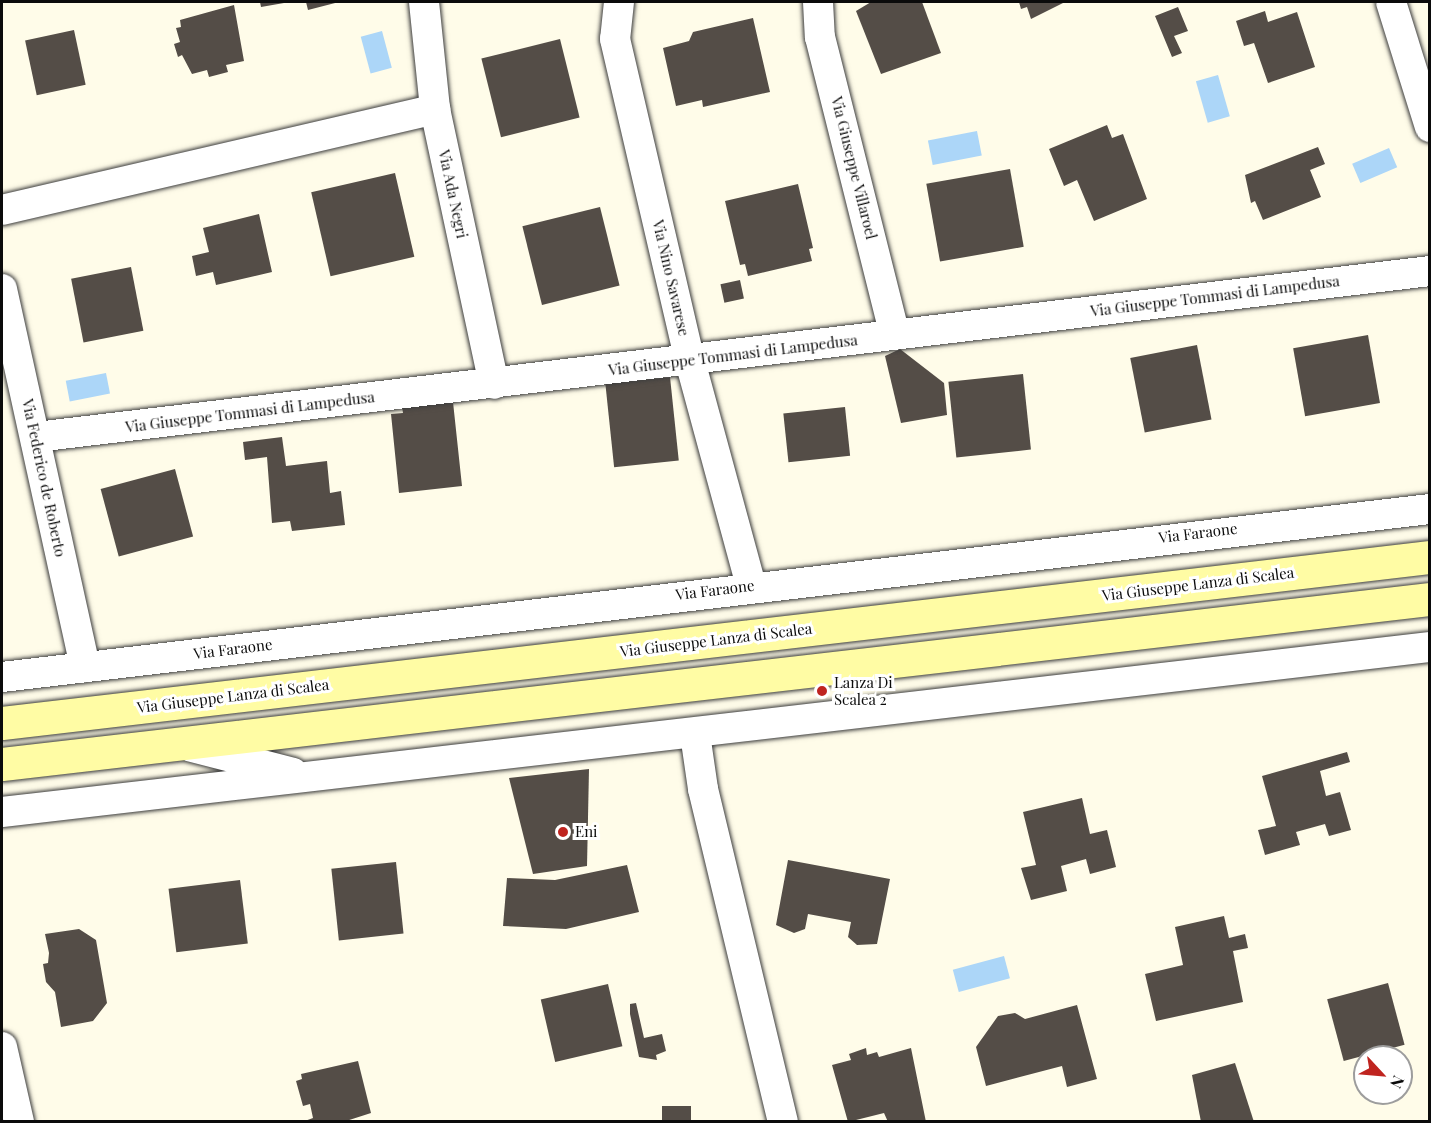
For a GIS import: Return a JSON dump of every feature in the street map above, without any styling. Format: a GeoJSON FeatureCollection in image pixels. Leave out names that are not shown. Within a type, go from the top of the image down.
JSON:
{"type":"FeatureCollection","features":[{"type":"Feature","properties":{"kind":"street","name":"Via Ada Negri"},"geometry":{"type":"LineString","coordinates":[[424,2],[435,109],[494,384]]}},
{"type":"Feature","properties":{"kind":"street","name":"Via Nino Savarese"},"geometry":{"type":"LineString","coordinates":[[619,2],[615,39],[690,361],[752,586]]}},
{"type":"Feature","properties":{"kind":"street","name":"Via Giuseppe Villaroel"},"geometry":{"type":"LineString","coordinates":[[818,2],[820,37],[895,335]]}},
{"type":"Feature","properties":{"kind":"street"},"geometry":{"type":"LineString","coordinates":[[1391,2],[1430,127]]}},
{"type":"Feature","properties":{"kind":"street"},"geometry":{"type":"LineString","coordinates":[[2,210],[435,109]]}},
{"type":"Feature","properties":{"kind":"street","name":"Via Giuseppe Tommasi di Lampedusa"},"geometry":{"type":"LineString","coordinates":[[36,437],[690,361],[1430,270]]}},
{"type":"Feature","properties":{"kind":"street","name":"Via Federico de Roberto"},"geometry":{"type":"LineString","coordinates":[[2,288],[85,667]]}},
{"type":"Feature","properties":{"kind":"street","name":"Via Faraone"},"geometry":{"type":"LineString","coordinates":[[2,677],[752,586],[1430,509]]}},
{"type":"Feature","properties":{"kind":"street","name":"Via Giuseppe Lanza di Scalea"},"geometry":{"type":"LineString","coordinates":[[2,723],[1430,557]]}},
{"type":"Feature","properties":{"kind":"street"},"geometry":{"type":"LineString","coordinates":[[2,764],[1430,599]]}},
{"type":"Feature","properties":{"kind":"street"},"geometry":{"type":"LineString","coordinates":[[2,812],[320,774],[696,734],[1430,647]]}},
{"type":"Feature","properties":{"kind":"street"},"geometry":{"type":"LineString","coordinates":[[696,734],[703,789],[783,1122]]}},
{"type":"Feature","properties":{"kind":"street"},"geometry":{"type":"LineString","coordinates":[[168,745],[222,751],[290,772],[320,774]]}},
{"type":"Feature","properties":{"kind":"street"},"geometry":{"type":"LineString","coordinates":[[2,1047],[19,1122]]}},
{"type":"Feature","properties":{"kind":"water"},"geometry":{"type":"Polygon","coordinates":[[[382,31],[392,68],[371,73],[361,37],[382,31]]]}},
{"type":"Feature","properties":{"kind":"water"},"geometry":{"type":"Polygon","coordinates":[[[1218,75],[1230,116],[1208,123],[1196,81],[1218,75]]]}},
{"type":"Feature","properties":{"kind":"water"},"geometry":{"type":"Polygon","coordinates":[[[977,131],[982,156],[933,165],[928,141],[977,131]]]}},
{"type":"Feature","properties":{"kind":"water"},"geometry":{"type":"Polygon","coordinates":[[[1389,148],[1397,167],[1360,183],[1352,164],[1389,148]]]}},
{"type":"Feature","properties":{"kind":"water"},"geometry":{"type":"Polygon","coordinates":[[[106,373],[110,394],[70,401],[66,381],[106,373]]]}},
{"type":"Feature","properties":{"kind":"water"},"geometry":{"type":"Polygon","coordinates":[[[1004,956],[1010,978],[959,992],[953,970],[1004,956]]]}},
{"type":"Feature","properties":{"kind":"building"},"geometry":{"type":"Polygon","coordinates":[[[260,2],[283,2],[284,3],[261,7],[260,2]]]}},
{"type":"Feature","properties":{"kind":"building"},"geometry":{"type":"Polygon","coordinates":[[[306,2],[339,2],[308,10],[306,2]]]}},
{"type":"Feature","properties":{"kind":"building"},"geometry":{"type":"Polygon","coordinates":[[[871,2],[922,2],[941,53],[881,74],[856,11],[871,2]]]}},
{"type":"Feature","properties":{"kind":"building"},"geometry":{"type":"Polygon","coordinates":[[[1019,2],[1065,2],[1031,19],[1027,7],[1021,9],[1019,2]]]}},
{"type":"Feature","properties":{"kind":"building"},"geometry":{"type":"Polygon","coordinates":[[[234,5],[244,61],[226,65],[228,72],[209,77],[207,70],[192,74],[182,55],[178,57],[174,44],[180,42],[176,28],[181,27],[180,20],[234,5]]]}},
{"type":"Feature","properties":{"kind":"building"},"geometry":{"type":"Polygon","coordinates":[[[1178,7],[1188,31],[1174,36],[1182,53],[1172,57],[1155,16],[1178,7]]]}},
{"type":"Feature","properties":{"kind":"building"},"geometry":{"type":"Polygon","coordinates":[[[1265,11],[1268,22],[1297,12],[1315,67],[1268,83],[1254,43],[1244,46],[1236,21],[1265,11]]]}},
{"type":"Feature","properties":{"kind":"building"},"geometry":{"type":"Polygon","coordinates":[[[753,18],[770,92],[703,107],[702,100],[676,106],[663,48],[689,41],[693,32],[753,18]]]}},
{"type":"Feature","properties":{"kind":"building"},"geometry":{"type":"Polygon","coordinates":[[[74,30],[86,85],[37,95],[25,40],[74,30]]]}},
{"type":"Feature","properties":{"kind":"building"},"geometry":{"type":"Polygon","coordinates":[[[560,39],[580,118],[501,137],[481,59],[560,39]]]}},
{"type":"Feature","properties":{"kind":"building"},"geometry":{"type":"Polygon","coordinates":[[[1107,125],[1112,138],[1123,134],[1147,199],[1094,221],[1077,180],[1064,186],[1049,149],[1107,125]]]}},
{"type":"Feature","properties":{"kind":"building"},"geometry":{"type":"Polygon","coordinates":[[[1318,147],[1325,164],[1310,170],[1321,197],[1263,220],[1255,201],[1251,203],[1245,175],[1318,147]]]}},
{"type":"Feature","properties":{"kind":"building"},"geometry":{"type":"Polygon","coordinates":[[[1010,169],[1024,247],[940,262],[926,184],[1010,169]]]}},
{"type":"Feature","properties":{"kind":"building"},"geometry":{"type":"Polygon","coordinates":[[[395,173],[414,257],[331,276],[311,192],[395,173]]]}},
{"type":"Feature","properties":{"kind":"building"},"geometry":{"type":"Polygon","coordinates":[[[798,184],[813,248],[809,249],[812,261],[748,276],[745,264],[740,265],[725,201],[798,184]]]}},
{"type":"Feature","properties":{"kind":"building"},"geometry":{"type":"Polygon","coordinates":[[[600,207],[620,286],[542,305],[522,226],[600,207]]]}},
{"type":"Feature","properties":{"kind":"building"},"geometry":{"type":"Polygon","coordinates":[[[259,214],[272,272],[216,285],[213,272],[196,276],[192,256],[209,252],[203,228],[259,214]]]}},
{"type":"Feature","properties":{"kind":"building"},"geometry":{"type":"Polygon","coordinates":[[[131,267],[143,331],[84,342],[71,279],[131,267]]]}},
{"type":"Feature","properties":{"kind":"building"},"geometry":{"type":"Polygon","coordinates":[[[740,280],[744,299],[724,303],[720,284],[740,280]]]}},
{"type":"Feature","properties":{"kind":"building"},"geometry":{"type":"Polygon","coordinates":[[[1368,335],[1380,403],[1305,416],[1293,348],[1368,335]]]}},
{"type":"Feature","properties":{"kind":"building"},"geometry":{"type":"Polygon","coordinates":[[[1197,345],[1212,420],[1145,433],[1130,358],[1197,345]]]}},
{"type":"Feature","properties":{"kind":"building"},"geometry":{"type":"Polygon","coordinates":[[[900,349],[944,383],[947,415],[901,423],[885,356],[900,349]]]}},
{"type":"Feature","properties":{"kind":"building"},"geometry":{"type":"Polygon","coordinates":[[[1023,374],[1031,450],[956,457],[948,382],[1023,374]]]}},
{"type":"Feature","properties":{"kind":"building"},"geometry":{"type":"Polygon","coordinates":[[[670,377],[679,461],[614,467],[605,384],[670,377]]]}},
{"type":"Feature","properties":{"kind":"building"},"geometry":{"type":"Polygon","coordinates":[[[453,402],[462,486],[399,493],[391,414],[403,413],[402,407],[453,402]]]}},
{"type":"Feature","properties":{"kind":"building"},"geometry":{"type":"Polygon","coordinates":[[[845,407],[850,456],[788,462],[783,413],[845,407]]]}},
{"type":"Feature","properties":{"kind":"building"},"geometry":{"type":"Polygon","coordinates":[[[282,437],[286,466],[327,461],[330,493],[341,491],[345,525],[292,531],[290,521],[272,523],[267,457],[245,460],[243,442],[282,437]]]}},
{"type":"Feature","properties":{"kind":"building"},"geometry":{"type":"Polygon","coordinates":[[[175,469],[193,537],[119,557],[101,489],[175,469]]]}},
{"type":"Feature","properties":{"kind":"building"},"geometry":{"type":"Polygon","coordinates":[[[1347,752],[1350,762],[1320,771],[1326,796],[1340,792],[1351,830],[1329,836],[1325,824],[1296,832],[1300,845],[1265,855],[1258,830],[1276,826],[1262,776],[1347,752]]]}},
{"type":"Feature","properties":{"kind":"building"},"geometry":{"type":"Polygon","coordinates":[[[589,769],[587,866],[533,874],[509,778],[589,769]]]}},
{"type":"Feature","properties":{"kind":"building"},"geometry":{"type":"Polygon","coordinates":[[[1082,798],[1090,834],[1107,830],[1116,867],[1090,874],[1086,859],[1061,866],[1067,891],[1031,900],[1021,868],[1036,865],[1023,812],[1082,798]]]}},
{"type":"Feature","properties":{"kind":"building"},"geometry":{"type":"Polygon","coordinates":[[[788,860],[890,879],[877,944],[857,945],[848,937],[851,922],[808,914],[805,929],[794,933],[776,925],[788,860]]]}},
{"type":"Feature","properties":{"kind":"building"},"geometry":{"type":"Polygon","coordinates":[[[396,862],[404,934],[339,940],[331,869],[396,862]]]}},
{"type":"Feature","properties":{"kind":"building"},"geometry":{"type":"Polygon","coordinates":[[[627,865],[639,912],[566,929],[503,926],[507,878],[555,880],[627,865]]]}},
{"type":"Feature","properties":{"kind":"building"},"geometry":{"type":"Polygon","coordinates":[[[240,880],[248,944],[176,952],[169,889],[240,880]]]}},
{"type":"Feature","properties":{"kind":"building"},"geometry":{"type":"Polygon","coordinates":[[[1224,916],[1229,938],[1245,934],[1248,948],[1233,951],[1243,1002],[1156,1021],[1145,974],[1183,965],[1175,927],[1224,916]]]}},
{"type":"Feature","properties":{"kind":"building"},"geometry":{"type":"Polygon","coordinates":[[[79,929],[96,940],[107,1003],[93,1021],[61,1027],[55,992],[46,982],[43,964],[48,963],[49,953],[45,934],[79,929]]]}},
{"type":"Feature","properties":{"kind":"building"},"geometry":{"type":"Polygon","coordinates":[[[1388,983],[1405,1045],[1353,1045],[1353,1059],[1344,1061],[1327,999],[1388,983]]]}},
{"type":"Feature","properties":{"kind":"building"},"geometry":{"type":"Polygon","coordinates":[[[608,984],[622,1046],[555,1062],[541,1000],[608,984]]]}},
{"type":"Feature","properties":{"kind":"building"},"geometry":{"type":"Polygon","coordinates":[[[636,1003],[644,1038],[662,1034],[666,1051],[656,1055],[657,1060],[639,1057],[630,1014],[630,1004],[636,1003]]]}},
{"type":"Feature","properties":{"kind":"building"},"geometry":{"type":"Polygon","coordinates":[[[1077,1005],[1097,1079],[1067,1087],[1062,1066],[986,1086],[976,1047],[998,1016],[1015,1013],[1025,1019],[1077,1005]]]}},
{"type":"Feature","properties":{"kind":"building"},"geometry":{"type":"Polygon","coordinates":[[[866,1048],[867,1055],[877,1052],[879,1057],[911,1048],[926,1122],[888,1122],[884,1113],[848,1122],[832,1065],[851,1060],[849,1054],[866,1048]]]}},
{"type":"Feature","properties":{"kind":"building"},"geometry":{"type":"Polygon","coordinates":[[[358,1061],[371,1113],[343,1122],[302,1122],[313,1118],[310,1104],[303,1106],[296,1081],[302,1079],[301,1074],[358,1061]]]}},
{"type":"Feature","properties":{"kind":"building"},"geometry":{"type":"Polygon","coordinates":[[[1235,1063],[1254,1122],[1201,1122],[1192,1075],[1235,1063]]]}},
{"type":"Feature","properties":{"kind":"building"},"geometry":{"type":"Polygon","coordinates":[[[662,1106],[691,1106],[691,1122],[662,1122],[662,1106]]]}},
{"type":"Feature","properties":{"kind":"place","name":"Lanza Di Scalea 2"},"geometry":{"type":"Point","coordinates":[822,691]}},
{"type":"Feature","properties":{"kind":"place","name":"Eni"},"geometry":{"type":"Point","coordinates":[563,832]}}]}
